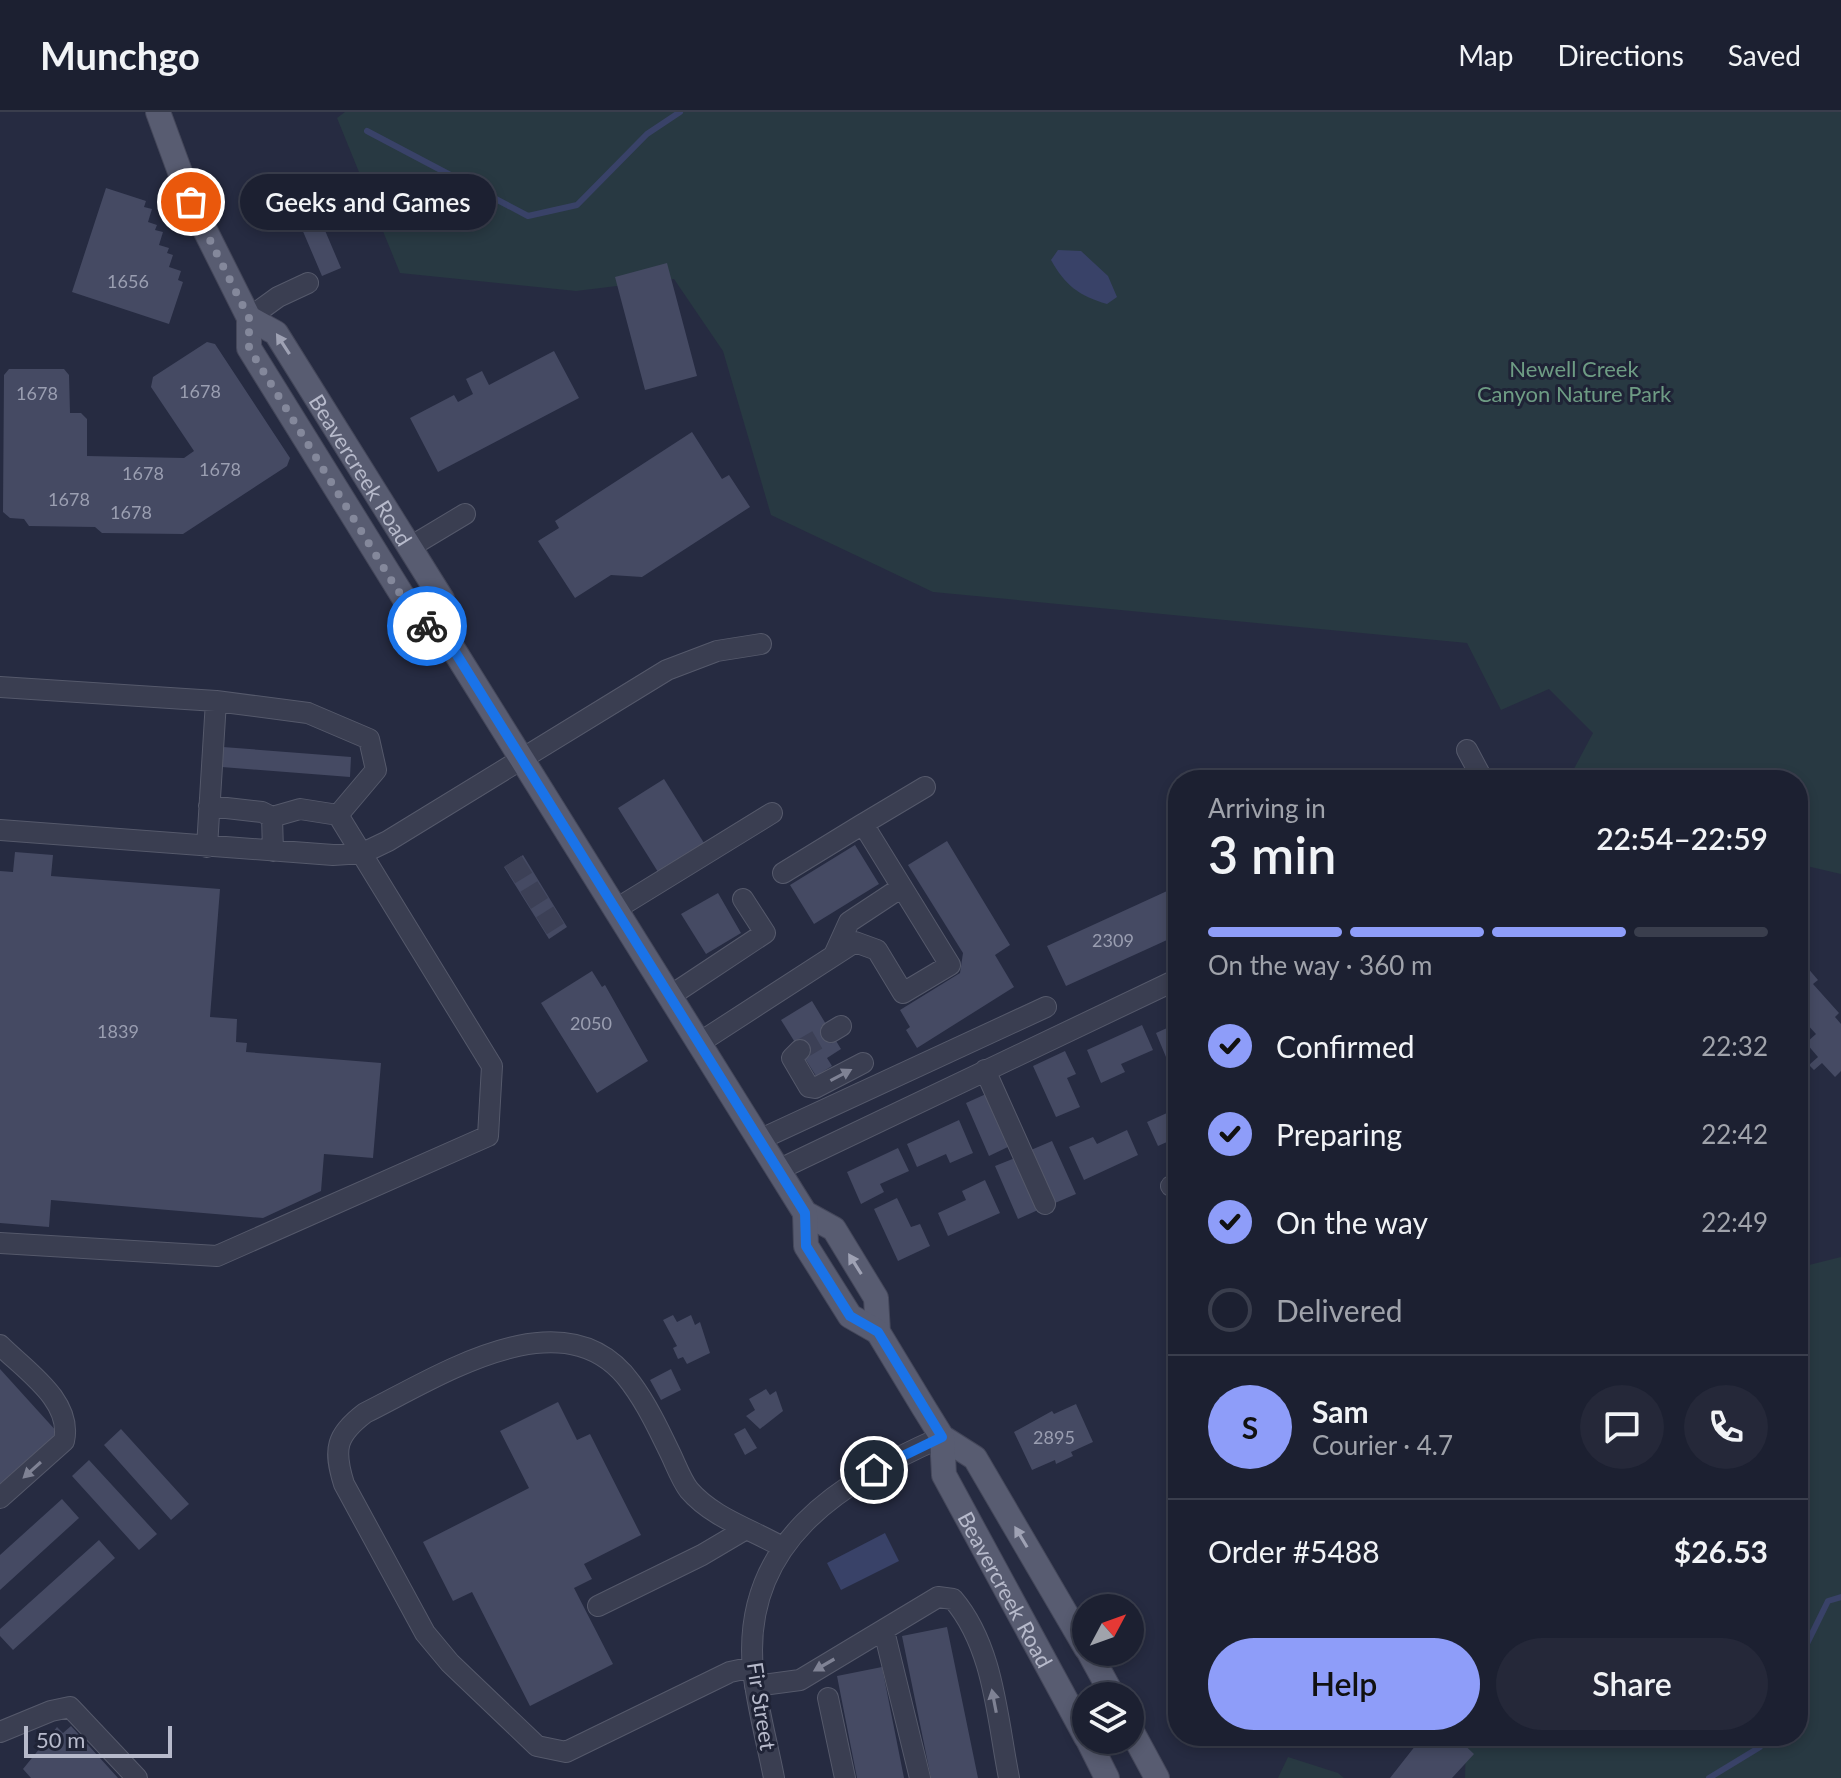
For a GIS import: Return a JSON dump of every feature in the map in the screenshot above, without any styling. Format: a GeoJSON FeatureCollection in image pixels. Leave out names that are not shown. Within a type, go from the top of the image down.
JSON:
{"type":"FeatureCollection","features":[{"type":"Feature","properties":{"kind":"main road","name":"Beavercreek Road"},"geometry":{"type":"LineString","coordinates":[[158,112],[191,202],[249,318],[249,348],[417,619],[447,639],[805,1213],[834,1229],[876,1298],[878,1332],[942,1437],[975,1458],[1072,1624]]}},
{"type":"Feature","properties":{"kind":"main road","name":"Beavercreek Road"},"geometry":{"type":"LineString","coordinates":[[249,318],[276,333],[410,547],[442,599],[447,639]]}},
{"type":"Feature","properties":{"kind":"main road"},"geometry":{"type":"LineString","coordinates":[[302,434],[342,473],[384,539],[398,549],[410,547]]}},
{"type":"Feature","properties":{"kind":"main road","name":"Beavercreek Road"},"geometry":{"type":"LineString","coordinates":[[942,1437],[944,1475],[1072,1710]]}},
{"type":"Feature","properties":{"kind":"main road","name":"Beavercreek Road"},"geometry":{"type":"LineString","coordinates":[[1095,1754],[1107,1778]]}},
{"type":"Feature","properties":{"kind":"main road"},"geometry":{"type":"LineString","coordinates":[[1144,1754],[1157,1778]]}},
{"type":"Feature","properties":{"kind":"street"},"geometry":{"type":"LineString","coordinates":[[249,318],[278,297],[308,283]]}},
{"type":"Feature","properties":{"kind":"street"},"geometry":{"type":"LineString","coordinates":[[410,547],[465,514]]}},
{"type":"Feature","properties":{"kind":"street"},"geometry":{"type":"LineString","coordinates":[[0,830],[207,847],[363,853],[667,670],[717,651],[761,644]]}},
{"type":"Feature","properties":{"kind":"street"},"geometry":{"type":"LineString","coordinates":[[0,687],[216,701],[308,713],[369,739],[376,770],[338,815]]}},
{"type":"Feature","properties":{"kind":"street"},"geometry":{"type":"LineString","coordinates":[[207,847],[216,701]]}},
{"type":"Feature","properties":{"kind":"street"},"geometry":{"type":"LineString","coordinates":[[1467,750],[1478,770]]}},
{"type":"Feature","properties":{"kind":"street"},"geometry":{"type":"LineString","coordinates":[[783,873],[925,787]]}},
{"type":"Feature","properties":{"kind":"street"},"geometry":{"type":"LineString","coordinates":[[0,1243],[217,1256],[488,1136],[492,1066],[338,815],[300,809],[272,817],[262,812],[209,806]]}},
{"type":"Feature","properties":{"kind":"street"},"geometry":{"type":"LineString","coordinates":[[616,909],[772,813]]}},
{"type":"Feature","properties":{"kind":"street"},"geometry":{"type":"LineString","coordinates":[[272,817],[273,851]]}},
{"type":"Feature","properties":{"kind":"street"},"geometry":{"type":"LineString","coordinates":[[699,1043],[855,942],[877,950],[903,993],[950,965],[863,824]]}},
{"type":"Feature","properties":{"kind":"street"},"geometry":{"type":"LineString","coordinates":[[834,956],[849,922],[902,887]]}},
{"type":"Feature","properties":{"kind":"street"},"geometry":{"type":"LineString","coordinates":[[670,996],[765,933],[743,899]]}},
{"type":"Feature","properties":{"kind":"street"},"geometry":{"type":"LineString","coordinates":[[778,1170],[1168,984]]}},
{"type":"Feature","properties":{"kind":"street"},"geometry":{"type":"LineString","coordinates":[[759,1140],[1046,1007]]}},
{"type":"Feature","properties":{"kind":"street"},"geometry":{"type":"LineString","coordinates":[[800,1050],[792,1058],[809,1087],[815,1088],[863,1063]]}},
{"type":"Feature","properties":{"kind":"street"},"geometry":{"type":"LineString","coordinates":[[985,1070],[1045,1204]]}},
{"type":"Feature","properties":{"kind":"street"},"geometry":{"type":"LineString","coordinates":[[782,1547],[713,1511],[688,1489],[649,1410],[614,1363],[576,1346],[550,1343],[494,1349],[365,1413],[350,1425],[340,1441],[336,1459],[344,1484],[425,1633],[482,1696],[537,1746],[566,1752],[730,1672],[800,1680],[938,1597],[953,1599],[959,1606],[984,1654],[1009,1778]]}},
{"type":"Feature","properties":{"kind":"street"},"geometry":{"type":"LineString","coordinates":[[0,1345],[62,1407],[67,1428],[64,1441],[0,1498]]}},
{"type":"Feature","properties":{"kind":"street","name":"Fir Street"},"geometry":{"type":"LineString","coordinates":[[774,1778],[754,1676],[755,1622],[764,1585],[782,1547],[807,1517],[838,1491],[900,1455],[942,1437]]}},
{"type":"Feature","properties":{"kind":"street"},"geometry":{"type":"LineString","coordinates":[[598,1606],[702,1555],[746,1529]]}},
{"type":"Feature","properties":{"kind":"street"},"geometry":{"type":"LineString","coordinates":[[884,1631],[920,1778]]}},
{"type":"Feature","properties":{"kind":"street"},"geometry":{"type":"LineString","coordinates":[[828,1698],[845,1778]]}},
{"type":"Feature","properties":{"kind":"street"},"geometry":{"type":"LineString","coordinates":[[0,1732],[51,1711],[70,1707],[137,1778]]}},
{"type":"Feature","properties":{"kind":"green space","name":"Newell Creek Canyon Nature Park"},"geometry":{"type":"Polygon","coordinates":[[[345,112],[1841,112],[1841,874],[1808,866],[1808,770],[1573,770],[1593,733],[1549,689],[1501,710],[1467,643],[933,592],[771,515],[723,351],[674,279],[576,291],[400,273],[337,118],[345,112]]]}},
{"type":"Feature","properties":{"kind":"green space"},"geometry":{"type":"Polygon","coordinates":[[[1841,1257],[1841,1778],[1465,1778],[1466,1746],[1808,1746],[1809,1265],[1841,1257]]]}},
{"type":"Feature","properties":{"kind":"green space"},"geometry":{"type":"Polygon","coordinates":[[[1288,1757],[1338,1773],[1344,1778],[1278,1778],[1288,1757]]]}},
{"type":"Feature","properties":{"kind":"water"},"geometry":{"type":"Polygon","coordinates":[[[1058,250],[1081,251],[1108,276],[1117,297],[1107,304],[1074,288],[1051,260],[1058,250]]]}},
{"type":"Feature","properties":{"kind":"water"},"geometry":{"type":"Polygon","coordinates":[[[885,1533],[899,1561],[841,1590],[827,1563],[885,1533]]]}},
{"type":"Feature","properties":{"kind":"building"},"geometry":{"type":"Polygon","coordinates":[[[106,188],[146,201],[144,207],[152,209],[148,222],[157,225],[155,230],[163,232],[159,245],[169,248],[167,253],[173,255],[169,267],[181,271],[178,280],[183,282],[169,324],[72,292],[106,188]]]}},
{"type":"Feature","properties":{"kind":"building"},"geometry":{"type":"Polygon","coordinates":[[[315,207],[341,268],[322,276],[296,215],[315,207]]]}},
{"type":"Feature","properties":{"kind":"building"},"geometry":{"type":"Polygon","coordinates":[[[667,263],[697,376],[645,390],[615,277],[667,263]]]}},
{"type":"Feature","properties":{"kind":"building"},"geometry":{"type":"Polygon","coordinates":[[[207,342],[215,344],[290,458],[287,466],[183,534],[102,533],[95,527],[29,526],[24,519],[10,518],[3,512],[4,375],[9,369],[64,369],[69,375],[70,413],[81,413],[87,419],[87,456],[184,458],[194,451],[151,387],[153,377],[207,342]]]}},
{"type":"Feature","properties":{"kind":"building"},"geometry":{"type":"Polygon","coordinates":[[[554,351],[579,398],[438,472],[410,418],[454,395],[458,402],[473,394],[466,379],[482,371],[489,385],[554,351]]]}},
{"type":"Feature","properties":{"kind":"building"},"geometry":{"type":"Polygon","coordinates":[[[692,432],[722,479],[729,475],[750,507],[642,577],[611,575],[575,598],[538,541],[559,528],[555,521],[692,432]]]}},
{"type":"Feature","properties":{"kind":"building"},"geometry":{"type":"Polygon","coordinates":[[[223,747],[351,757],[350,777],[222,767],[223,747]]]}},
{"type":"Feature","properties":{"kind":"building"},"geometry":{"type":"Polygon","coordinates":[[[664,779],[704,843],[658,872],[618,808],[664,779]]]}},
{"type":"Feature","properties":{"kind":"building"},"geometry":{"type":"Polygon","coordinates":[[[947,841],[1010,945],[995,955],[1014,987],[917,1048],[906,1030],[910,1027],[900,1010],[960,973],[963,953],[908,865],[947,841]]]}},
{"type":"Feature","properties":{"kind":"building"},"geometry":{"type":"Polygon","coordinates":[[[855,845],[879,884],[814,924],[790,885],[855,845]]]}},
{"type":"Feature","properties":{"kind":"building"},"geometry":{"type":"Polygon","coordinates":[[[15,852],[53,855],[51,876],[220,889],[210,1017],[237,1019],[236,1042],[247,1043],[246,1052],[381,1063],[373,1158],[324,1154],[321,1191],[263,1218],[51,1200],[49,1227],[0,1223],[0,871],[13,872],[15,852]]]}},
{"type":"Feature","properties":{"kind":"building"},"geometry":{"type":"Polygon","coordinates":[[[523,855],[567,927],[549,939],[504,867],[523,855]]]}},
{"type":"Feature","properties":{"kind":"building"},"geometry":{"type":"Polygon","coordinates":[[[1168,891],[1168,940],[1066,986],[1047,946],[1168,891]]]}},
{"type":"Feature","properties":{"kind":"building"},"geometry":{"type":"Polygon","coordinates":[[[718,893],[741,933],[706,954],[681,914],[718,893]]]}},
{"type":"Feature","properties":{"kind":"building"},"geometry":{"type":"Polygon","coordinates":[[[1808,968],[1818,980],[1813,984],[1839,1013],[1835,1017],[1841,1024],[1841,1071],[1835,1077],[1822,1063],[1814,1070],[1809,1065],[1818,1057],[1808,1045],[1816,1034],[1808,1025],[1808,968]]]}},
{"type":"Feature","properties":{"kind":"building"},"geometry":{"type":"Polygon","coordinates":[[[592,971],[602,987],[605,985],[648,1061],[597,1093],[541,1003],[592,971]]]}},
{"type":"Feature","properties":{"kind":"building"},"geometry":{"type":"Polygon","coordinates":[[[812,1001],[841,1049],[827,1058],[832,1066],[816,1076],[781,1020],[812,1001]]]}},
{"type":"Feature","properties":{"kind":"building"},"geometry":{"type":"Polygon","coordinates":[[[1142,1025],[1153,1050],[1121,1064],[1125,1072],[1101,1083],[1087,1050],[1142,1025]]]}},
{"type":"Feature","properties":{"kind":"building"},"geometry":{"type":"Polygon","coordinates":[[[1168,1028],[1166,1057],[1156,1033],[1168,1028]]]}},
{"type":"Feature","properties":{"kind":"building"},"geometry":{"type":"Polygon","coordinates":[[[1065,1051],[1076,1074],[1067,1078],[1080,1107],[1056,1117],[1033,1066],[1065,1051]]]}},
{"type":"Feature","properties":{"kind":"building"},"geometry":{"type":"Polygon","coordinates":[[[986,1094],[1010,1146],[989,1156],[966,1103],[986,1094]]]}},
{"type":"Feature","properties":{"kind":"building"},"geometry":{"type":"Polygon","coordinates":[[[1168,1113],[1168,1142],[1158,1146],[1147,1122],[1168,1113]]]}},
{"type":"Feature","properties":{"kind":"building"},"geometry":{"type":"Polygon","coordinates":[[[959,1120],[973,1153],[950,1163],[946,1154],[917,1167],[907,1144],[959,1120]]]}},
{"type":"Feature","properties":{"kind":"building"},"geometry":{"type":"Polygon","coordinates":[[[1127,1130],[1138,1155],[1084,1180],[1069,1147],[1093,1137],[1097,1144],[1127,1130]]]}},
{"type":"Feature","properties":{"kind":"building"},"geometry":{"type":"Polygon","coordinates":[[[1052,1141],[1076,1194],[1055,1203],[1031,1150],[1052,1141]]]}},
{"type":"Feature","properties":{"kind":"building"},"geometry":{"type":"Polygon","coordinates":[[[898,1148],[909,1171],[880,1184],[884,1192],[861,1204],[847,1172],[898,1148]]]}},
{"type":"Feature","properties":{"kind":"building"},"geometry":{"type":"Polygon","coordinates":[[[1015,1158],[1038,1210],[1018,1219],[995,1166],[1015,1158]]]}},
{"type":"Feature","properties":{"kind":"building"},"geometry":{"type":"Polygon","coordinates":[[[985,1180],[1000,1213],[948,1236],[938,1213],[966,1200],[962,1191],[985,1180]]]}},
{"type":"Feature","properties":{"kind":"building"},"geometry":{"type":"Polygon","coordinates":[[[897,1198],[911,1227],[920,1224],[930,1246],[898,1261],[874,1209],[897,1198]]]}},
{"type":"Feature","properties":{"kind":"building"},"geometry":{"type":"Polygon","coordinates":[[[673,1315],[677,1322],[691,1315],[695,1325],[700,1322],[710,1353],[687,1364],[683,1357],[678,1359],[673,1348],[677,1346],[663,1320],[673,1315]]]}},
{"type":"Feature","properties":{"kind":"building"},"geometry":{"type":"Polygon","coordinates":[[[0,1369],[58,1433],[0,1485],[0,1369]]]}},
{"type":"Feature","properties":{"kind":"building"},"geometry":{"type":"Polygon","coordinates":[[[671,1369],[681,1390],[661,1400],[650,1380],[671,1369]]]}},
{"type":"Feature","properties":{"kind":"building"},"geometry":{"type":"Polygon","coordinates":[[[766,1389],[770,1395],[776,1391],[783,1411],[760,1429],[746,1416],[755,1410],[749,1399],[766,1389]]]}},
{"type":"Feature","properties":{"kind":"building"},"geometry":{"type":"Polygon","coordinates":[[[558,1402],[577,1440],[590,1434],[641,1535],[584,1564],[592,1579],[574,1588],[613,1664],[530,1706],[472,1592],[453,1601],[423,1542],[529,1488],[500,1431],[558,1402]]]}},
{"type":"Feature","properties":{"kind":"building"},"geometry":{"type":"Polygon","coordinates":[[[1076,1404],[1093,1442],[1071,1452],[1073,1456],[1056,1464],[1055,1460],[1032,1470],[1014,1432],[1052,1411],[1054,1414],[1076,1404]]]}},
{"type":"Feature","properties":{"kind":"building"},"geometry":{"type":"Polygon","coordinates":[[[745,1428],[757,1448],[745,1455],[734,1434],[745,1428]]]}},
{"type":"Feature","properties":{"kind":"building"},"geometry":{"type":"Polygon","coordinates":[[[121,1429],[189,1504],[171,1520],[104,1445],[121,1429]]]}},
{"type":"Feature","properties":{"kind":"building"},"geometry":{"type":"Polygon","coordinates":[[[89,1460],[157,1534],[139,1550],[72,1476],[89,1460]]]}},
{"type":"Feature","properties":{"kind":"building"},"geometry":{"type":"Polygon","coordinates":[[[62,1499],[79,1518],[0,1590],[0,1555],[62,1499]]]}},
{"type":"Feature","properties":{"kind":"building"},"geometry":{"type":"Polygon","coordinates":[[[99,1540],[115,1558],[13,1650],[0,1636],[0,1629],[99,1540]]]}},
{"type":"Feature","properties":{"kind":"building"},"geometry":{"type":"Polygon","coordinates":[[[947,1627],[978,1778],[931,1778],[902,1636],[947,1627]]]}},
{"type":"Feature","properties":{"kind":"building"},"geometry":{"type":"Polygon","coordinates":[[[882,1667],[904,1778],[857,1778],[837,1676],[882,1667]]]}},
{"type":"Feature","properties":{"kind":"building"},"geometry":{"type":"Polygon","coordinates":[[[71,1726],[118,1778],[31,1778],[23,1769],[57,1727],[63,1733],[71,1726]]]}},
{"type":"Feature","properties":{"kind":"building"},"geometry":{"type":"Polygon","coordinates":[[[1415,1746],[1466,1746],[1474,1754],[1452,1778],[1390,1778],[1415,1746]]]}},
{"type":"Feature","properties":{"kind":"waterway"},"geometry":{"type":"LineString","coordinates":[[367,131],[528,216],[577,205],[647,134],[680,112]]}},
{"type":"Feature","properties":{"kind":"waterway"},"geometry":{"type":"LineString","coordinates":[[1808,1642],[1828,1601],[1841,1597]]}},
{"type":"Feature","properties":{"kind":"waterway"},"geometry":{"type":"LineString","coordinates":[[1709,1778],[1760,1746]]}},
{"type":"Feature","properties":{"kind":"tunnel"},"geometry":{"type":"LineString","coordinates":[[513,861],[558,933]]}},
{"type":"Feature","properties":{"kind":"tunnel"},"geometry":{"type":"LineString","coordinates":[[800,1050],[831,1032]]}},
{"type":"Feature","properties":{"kind":"way so far"},"geometry":{"type":"LineString","coordinates":[[191,202],[249,318],[249,348],[393,583],[417,619],[427,626]]}},
{"type":"Feature","properties":{"kind":"place","name":"Geeks and Games"},"geometry":{"type":"Point","coordinates":[191,202]}},
{"type":"Feature","properties":{"kind":"route"},"geometry":{"type":"LineString","coordinates":[[427,626],[447,639],[805,1213],[806,1246],[850,1316],[878,1332],[942,1437],[874,1470]]}}]}
